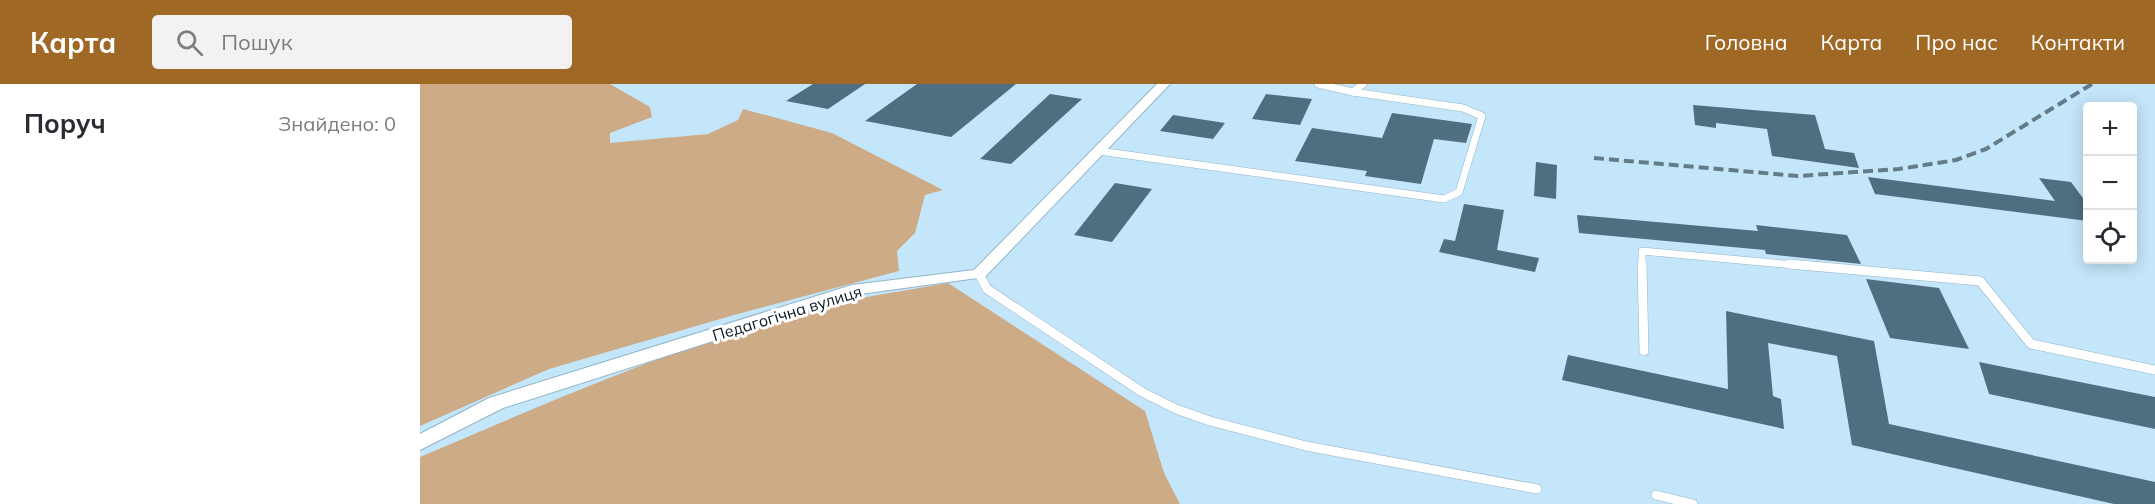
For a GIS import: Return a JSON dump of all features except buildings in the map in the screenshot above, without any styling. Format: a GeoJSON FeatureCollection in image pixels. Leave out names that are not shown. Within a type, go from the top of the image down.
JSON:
{"type":"FeatureCollection","features":[{"type":"Feature","properties":{"kind":"street"},"geometry":{"type":"LineString","coordinates":[[979,274],[1164,84]]}},
{"type":"Feature","properties":{"kind":"street","name":"Педагогічна вулиця"},"geometry":{"type":"LineString","coordinates":[[420,443],[496,403],[858,289],[979,274]]}},
{"type":"Feature","properties":{"kind":"lane"},"geometry":{"type":"LineString","coordinates":[[1099,151],[1444,199],[1459,192],[1482,116],[1463,108],[1353,92],[1317,84]]}},
{"type":"Feature","properties":{"kind":"lane"},"geometry":{"type":"LineString","coordinates":[[1353,92],[1364,84]]}},
{"type":"Feature","properties":{"kind":"lane"},"geometry":{"type":"LineString","coordinates":[[1644,351],[1642,251],[1980,281],[2031,344],[2155,370]]}},
{"type":"Feature","properties":{"kind":"lane"},"geometry":{"type":"LineString","coordinates":[[979,274],[987,289],[1142,392],[1176,409],[1210,421],[1306,446],[1537,489]]}},
{"type":"Feature","properties":{"kind":"lane"},"geometry":{"type":"LineString","coordinates":[[1656,495],[1693,504]]}},
{"type":"Feature","properties":{"kind":"shaded area"},"geometry":{"type":"Polygon","coordinates":[[[420,84],[610,84],[650,107],[652,117],[610,133],[610,143],[708,134],[738,120],[743,109],[832,133],[943,190],[925,195],[915,233],[897,251],[899,271],[734,315],[549,369],[420,426],[420,84]]]}},
{"type":"Feature","properties":{"kind":"shaded area"},"geometry":{"type":"Polygon","coordinates":[[[948,283],[1145,411],[1164,473],[1180,504],[420,504],[420,457],[516,416],[661,358],[759,324],[843,302],[948,283]]]}},
{"type":"Feature","properties":{"kind":"railway"},"geometry":{"type":"LineString","coordinates":[[1594,158],[1798,176],[1899,169],[1956,160],[1986,149],[2092,84]]}}]}
